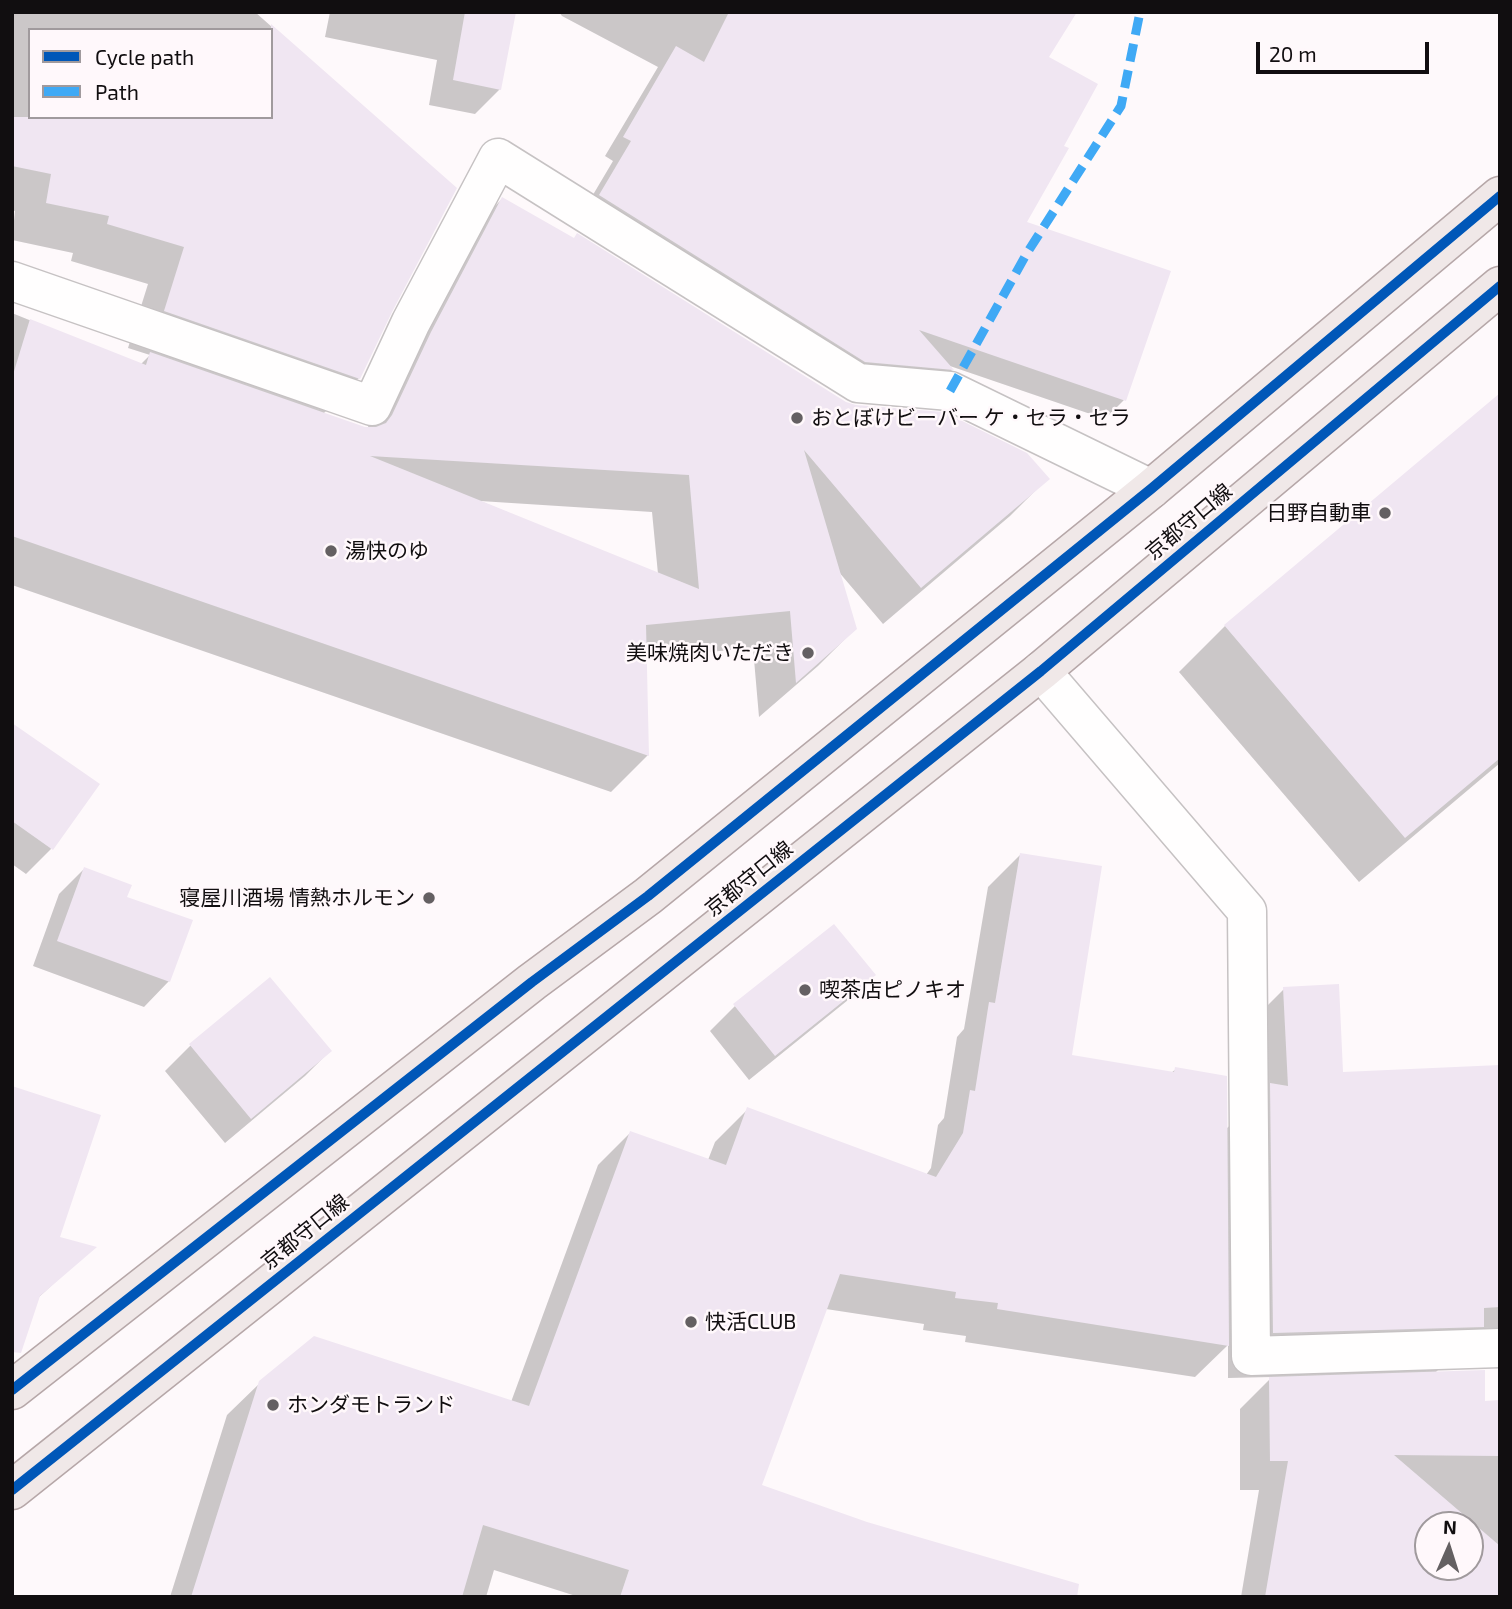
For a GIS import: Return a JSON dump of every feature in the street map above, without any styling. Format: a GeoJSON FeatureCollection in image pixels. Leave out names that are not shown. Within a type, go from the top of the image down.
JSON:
{"type":"FeatureCollection","features":[{"type":"Feature","properties":{"kind":"main road"},"geometry":{"type":"LineString","coordinates":[[12,1390],[532,982],[648,896],[1151,489],[1500,196]]}},
{"type":"Feature","properties":{"kind":"main road","name":"京都守口線"},"geometry":{"type":"LineString","coordinates":[[12,1490],[1041,671],[1500,286]]}},
{"type":"Feature","properties":{"kind":"street"},"geometry":{"type":"LineString","coordinates":[[12,281],[372,406],[411,322],[498,158],[858,383],[950,391],[1151,489]]}},
{"type":"Feature","properties":{"kind":"street"},"geometry":{"type":"LineString","coordinates":[[1041,671],[1247,911],[1251,1356],[1500,1348]]}},
{"type":"Feature","properties":{"kind":"building"},"geometry":{"type":"Polygon","coordinates":[[[465,12],[516,12],[501,90],[453,80],[465,12]]]}},
{"type":"Feature","properties":{"kind":"building"},"geometry":{"type":"Polygon","coordinates":[[[729,12],[1077,12],[1049,57],[1098,84],[1064,146],[1069,148],[1027,222],[1171,271],[1126,401],[919,330],[954,370],[865,362],[599,195],[631,141],[623,137],[676,46],[704,62],[729,12]]]}},
{"type":"Feature","properties":{"kind":"building"},"geometry":{"type":"Polygon","coordinates":[[[271,24],[457,188],[360,379],[164,311],[184,247],[107,224],[109,216],[46,203],[51,174],[12,166],[12,117],[273,119],[271,24]]]}},
{"type":"Feature","properties":{"kind":"building"},"geometry":{"type":"Polygon","coordinates":[[[502,197],[574,238],[577,233],[846,402],[944,412],[1027,453],[1050,479],[921,588],[804,450],[857,629],[796,683],[790,611],[646,625],[649,756],[12,536],[12,378],[30,319],[146,365],[150,352],[365,427],[386,423],[392,415],[431,332],[502,197]],[[370,456],[699,589],[689,475],[370,456]]]}},
{"type":"Feature","properties":{"kind":"building"},"geometry":{"type":"Polygon","coordinates":[[[1500,393],[1500,758],[1405,838],[1224,625],[1500,393]]]}},
{"type":"Feature","properties":{"kind":"building"},"geometry":{"type":"Polygon","coordinates":[[[12,723],[100,784],[53,850],[12,821],[12,723]]]}},
{"type":"Feature","properties":{"kind":"building"},"geometry":{"type":"Polygon","coordinates":[[[1020,853],[1102,866],[1072,1055],[1174,1072],[1175,1067],[1227,1076],[1229,1346],[997,1309],[998,1303],[955,1298],[956,1292],[840,1274],[762,1485],[867,1522],[1079,1584],[1077,1597],[620,1597],[629,1570],[483,1525],[462,1597],[191,1597],[259,1381],[314,1336],[529,1406],[630,1131],[726,1165],[747,1107],[936,1177],[963,1133],[970,1090],[975,1091],[989,1002],[995,1003],[1020,853]]]}},
{"type":"Feature","properties":{"kind":"building"},"geometry":{"type":"Polygon","coordinates":[[[84,867],[132,885],[127,897],[193,920],[170,982],[57,941],[84,867]]]}},
{"type":"Feature","properties":{"kind":"building","name":"喫茶店ピノキオ"},"geometry":{"type":"Polygon","coordinates":[[[834,924],[876,975],[775,1056],[733,1004],[834,924]]]}},
{"type":"Feature","properties":{"kind":"building"},"geometry":{"type":"Polygon","coordinates":[[[270,977],[332,1051],[251,1119],[189,1044],[270,977]]]}},
{"type":"Feature","properties":{"kind":"building"},"geometry":{"type":"Polygon","coordinates":[[[1339,984],[1343,1072],[1500,1065],[1500,1307],[1484,1308],[1484,1327],[1273,1333],[1270,1083],[1288,1086],[1283,987],[1339,984]]]}},
{"type":"Feature","properties":{"kind":"building"},"geometry":{"type":"Polygon","coordinates":[[[12,1086],[101,1115],[60,1237],[97,1247],[40,1296],[21,1353],[12,1352],[12,1086]]]}},
{"type":"Feature","properties":{"kind":"building"},"geometry":{"type":"Polygon","coordinates":[[[1485,1370],[1485,1401],[1500,1400],[1500,1456],[1394,1455],[1459,1511],[1414,1511],[1414,1581],[1484,1581],[1484,1532],[1500,1546],[1500,1597],[1265,1597],[1288,1461],[1270,1461],[1269,1377],[1485,1370]]]}},
{"type":"Feature","properties":{"kind":"marked path"},"geometry":{"type":"LineString","coordinates":[[950,391],[1027,253],[1121,106],[1140,12]]}},
{"type":"Feature","properties":{"kind":"cycle path"},"geometry":{"type":"LineString","coordinates":[[12,1390],[532,982],[648,896],[1151,489],[1500,196]]}},
{"type":"Feature","properties":{"kind":"cycle path"},"geometry":{"type":"LineString","coordinates":[[12,1490],[1041,671],[1500,286]]}},
{"type":"Feature","properties":{"kind":"place","name":"おとぼけビーバー ケ・セラ・セラ"},"geometry":{"type":"Point","coordinates":[797,418]}},
{"type":"Feature","properties":{"kind":"place","name":"日野自動車"},"geometry":{"type":"Point","coordinates":[1385,513]}},
{"type":"Feature","properties":{"kind":"place","name":"湯快のゆ"},"geometry":{"type":"Point","coordinates":[331,551]}},
{"type":"Feature","properties":{"kind":"place","name":"美味焼肉いただき"},"geometry":{"type":"Point","coordinates":[808,653]}},
{"type":"Feature","properties":{"kind":"place","name":"寝屋川酒場 情熱ホルモン"},"geometry":{"type":"Point","coordinates":[429,898]}},
{"type":"Feature","properties":{"kind":"place","name":"喫茶店ピノキオ"},"geometry":{"type":"Point","coordinates":[805,990]}},
{"type":"Feature","properties":{"kind":"place","name":"快活CLUB"},"geometry":{"type":"Point","coordinates":[691,1322]}},
{"type":"Feature","properties":{"kind":"place","name":"ホンダモトランド"},"geometry":{"type":"Point","coordinates":[273,1405]}}]}
